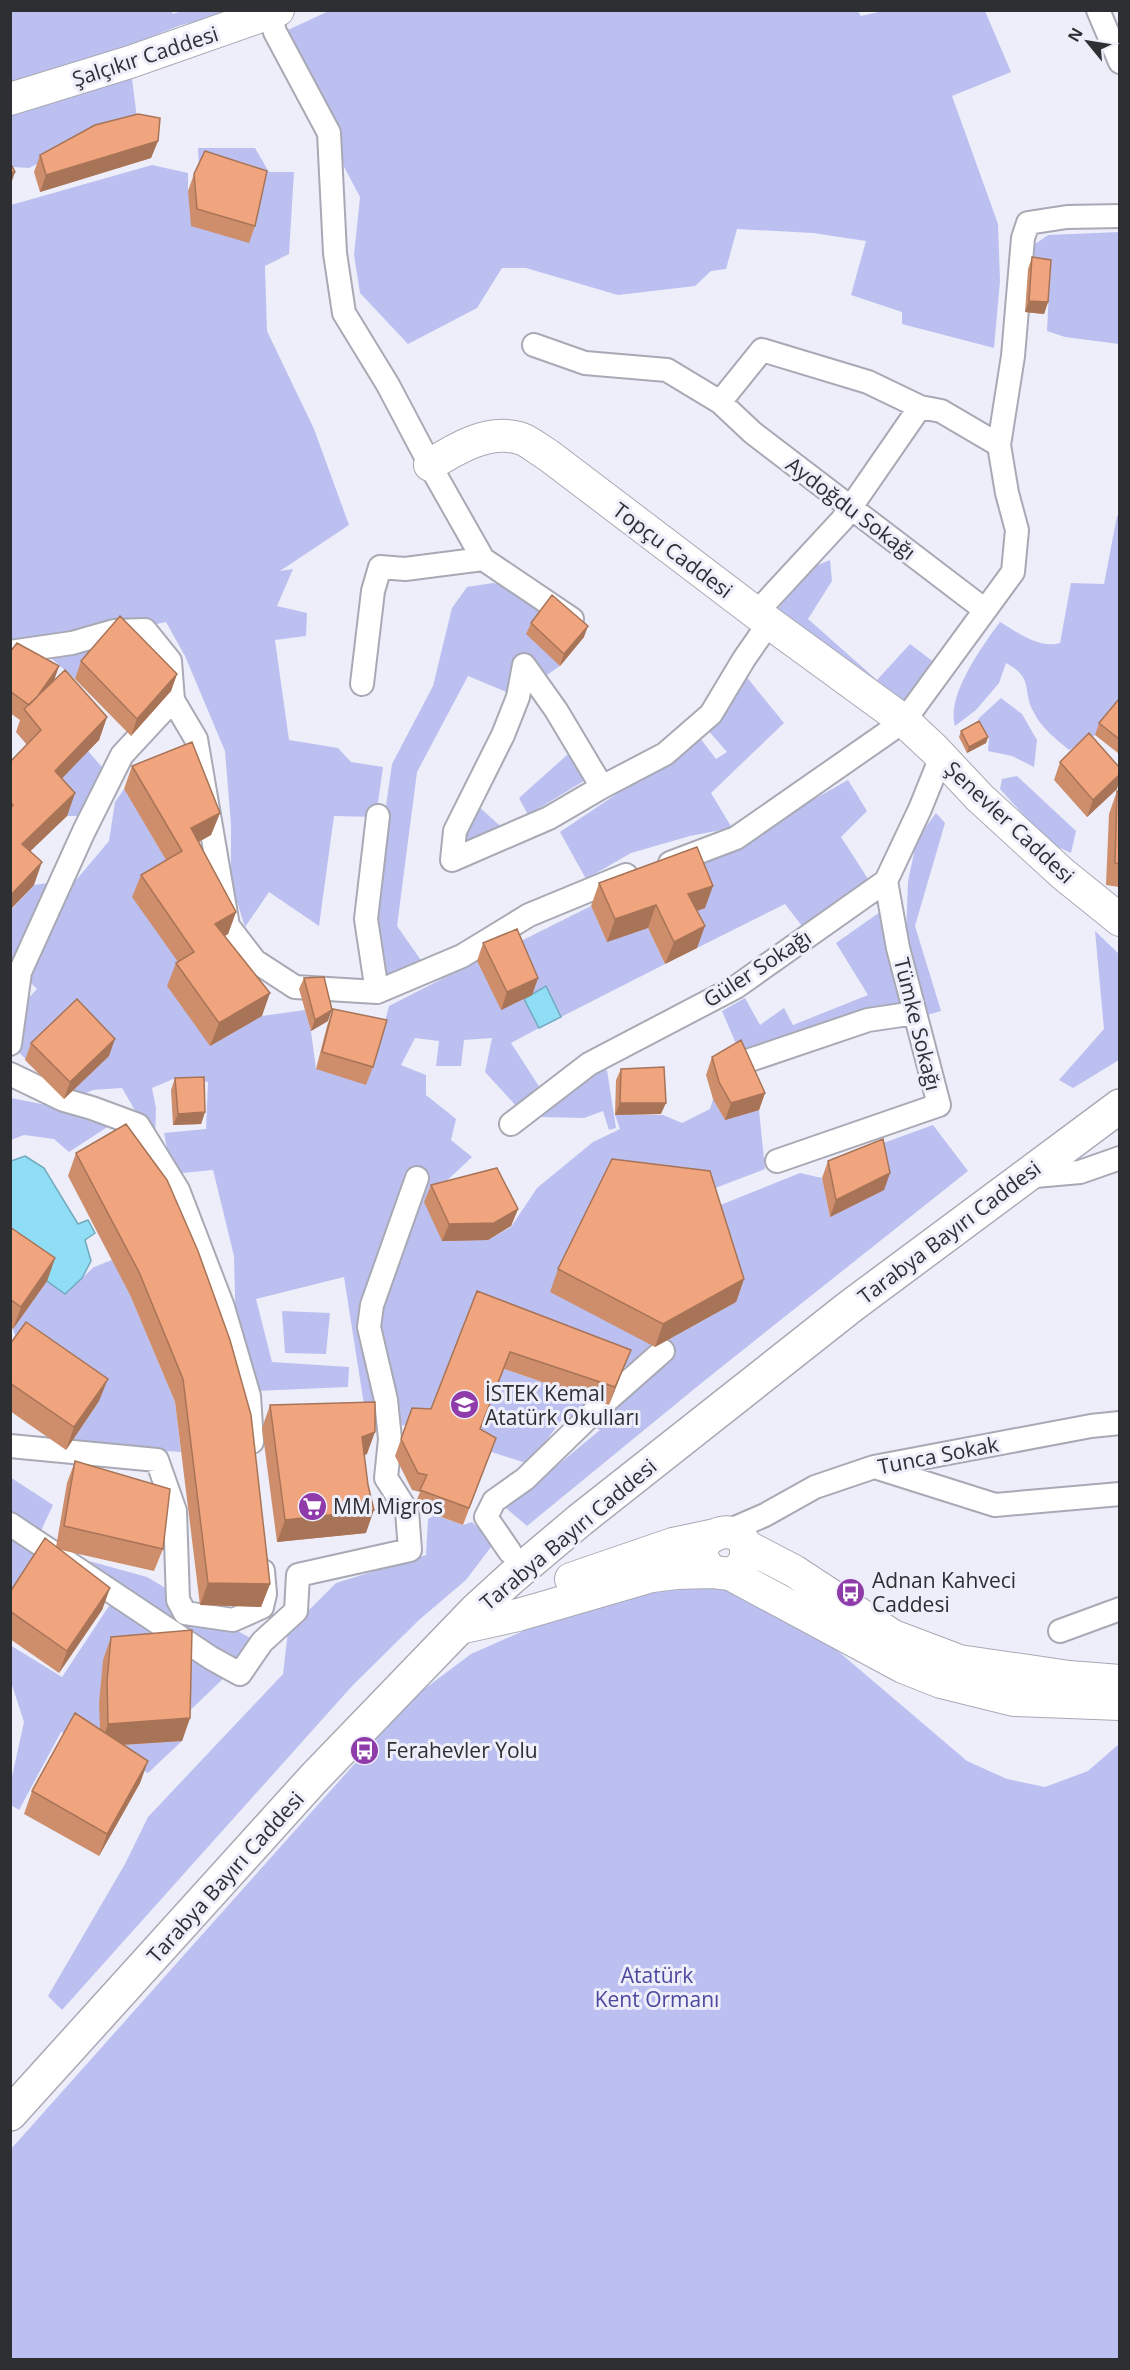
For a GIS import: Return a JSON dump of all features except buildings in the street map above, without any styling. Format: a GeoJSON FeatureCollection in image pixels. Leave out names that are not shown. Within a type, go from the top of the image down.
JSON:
{"type":"FeatureCollection","features":[{"type":"Feature","properties":{"kind":"main road","name":"Şalçıkır Caddesi"},"geometry":{"type":"LineString","coordinates":[[10,99],[130,63],[274,12]]}},
{"type":"Feature","properties":{"kind":"main road","name":"Topçu Caddesi"},"geometry":{"type":"LineString","coordinates":[[430,465],[455,449],[487,437],[519,438],[548,455],[762,618],[903,721]]}},
{"type":"Feature","properties":{"kind":"main road","name":"Şenevler Caddesi"},"geometry":{"type":"LineString","coordinates":[[903,721],[980,798],[1063,874],[1119,920]]}},
{"type":"Feature","properties":{"kind":"main road","name":"Tarabya Bayırı Caddesi"},"geometry":{"type":"LineString","coordinates":[[529,1567],[750,1360],[1119,1082]]}},
{"type":"Feature","properties":{"kind":"main road","name":"Tarabya Bayırı Caddesi"},"geometry":{"type":"LineString","coordinates":[[10,2114],[54,2051],[275,1789],[460,1618],[529,1567],[731,1399],[911,1260],[1119,1106]]}},
{"type":"Feature","properties":{"kind":"main road"},"geometry":{"type":"LineString","coordinates":[[1081,1134],[1104,1131],[1119,1125]]}},
{"type":"Feature","properties":{"kind":"main road"},"geometry":{"type":"LineString","coordinates":[[732,1539],[705,1542],[702,1555],[707,1566],[903,1667],[941,1682],[1014,1700],[1119,1704]]}},
{"type":"Feature","properties":{"kind":"main road"},"geometry":{"type":"LineString","coordinates":[[460,1618],[529,1567],[673,1544],[732,1539],[794,1571],[892,1636],[959,1661],[1119,1682]]}},
{"type":"Feature","properties":{"kind":"main road"},"geometry":{"type":"LineString","coordinates":[[460,1618],[518,1615],[652,1576],[676,1573],[722,1573]]}},
{"type":"Feature","properties":{"kind":"main road","name":"Tarabya Bayırı Caddesi"},"geometry":{"type":"LineString","coordinates":[[10,2083],[54,2051]]}},
{"type":"Feature","properties":{"kind":"street"},"geometry":{"type":"LineString","coordinates":[[1098,10],[1119,62]]}},
{"type":"Feature","properties":{"kind":"street"},"geometry":{"type":"LineString","coordinates":[[274,12],[275,32],[329,133],[335,253],[344,313],[388,384],[483,559],[580,625]]}},
{"type":"Feature","properties":{"kind":"street"},"geometry":{"type":"LineString","coordinates":[[10,652],[72,643],[114,631],[145,630],[170,661],[173,700],[196,739],[228,926],[255,961],[295,987],[377,992],[462,956],[529,915],[616,878],[681,860],[736,838],[903,721],[1013,572],[1017,530],[1007,493],[999,445],[1013,356],[1023,238],[1028,223],[1067,217],[1119,216]]}},
{"type":"Feature","properties":{"kind":"street","name":"Aydoğdu Sokağı"},"geometry":{"type":"LineString","coordinates":[[534,345],[585,363],[667,370],[720,402],[753,433],[985,610]]}},
{"type":"Feature","properties":{"kind":"street"},"geometry":{"type":"LineString","coordinates":[[720,402],[762,350],[868,382],[920,407],[941,411],[999,445]]}},
{"type":"Feature","properties":{"kind":"street"},"geometry":{"type":"LineString","coordinates":[[602,787],[556,711],[524,664],[518,698],[455,831],[452,860],[549,818],[665,754],[711,714],[744,659],[762,618],[850,508],[920,407]]}},
{"type":"Feature","properties":{"kind":"street"},"geometry":{"type":"LineString","coordinates":[[362,684],[373,591],[380,567],[405,569],[483,559]]}},
{"type":"Feature","properties":{"kind":"street"},"geometry":{"type":"LineString","coordinates":[[10,1044],[20,972],[84,831],[122,755],[173,700]]}},
{"type":"Feature","properties":{"kind":"street","name":"Güler Sokağı"},"geometry":{"type":"LineString","coordinates":[[511,1124],[589,1064],[736,987],[886,881],[920,809],[941,757]]}},
{"type":"Feature","properties":{"kind":"street"},"geometry":{"type":"LineString","coordinates":[[377,992],[366,920],[378,816]]}},
{"type":"Feature","properties":{"kind":"street","name":"Tümke Sokağı"},"geometry":{"type":"LineString","coordinates":[[777,1161],[939,1105],[898,948],[886,881]]}},
{"type":"Feature","properties":{"kind":"street"},"geometry":{"type":"LineString","coordinates":[[750,1060],[868,1020],[915,1013]]}},
{"type":"Feature","properties":{"kind":"street"},"geometry":{"type":"LineString","coordinates":[[10,1074],[64,1100],[138,1125],[178,1190],[223,1307],[249,1396],[254,1467]]}},
{"type":"Feature","properties":{"kind":"street"},"geometry":{"type":"LineString","coordinates":[[1023,1177],[1080,1172],[1119,1158]]}},
{"type":"Feature","properties":{"kind":"street"},"geometry":{"type":"LineString","coordinates":[[10,1524],[211,1658],[240,1674],[262,1642],[296,1611],[298,1575],[410,1550],[407,1511],[386,1478],[390,1438],[386,1400],[369,1327],[372,1305],[417,1178]]}},
{"type":"Feature","properties":{"kind":"street"},"geometry":{"type":"LineString","coordinates":[[529,1567],[486,1517],[494,1502],[525,1479],[595,1411],[663,1351]]}},
{"type":"Feature","properties":{"kind":"street","name":"Tunca Sokak"},"geometry":{"type":"LineString","coordinates":[[732,1539],[765,1515],[815,1487],[874,1467],[1056,1432],[1119,1423]]}},
{"type":"Feature","properties":{"kind":"street"},"geometry":{"type":"LineString","coordinates":[[10,1446],[157,1460],[175,1511],[178,1600],[185,1613],[233,1620],[271,1633]]}},
{"type":"Feature","properties":{"kind":"street"},"geometry":{"type":"LineString","coordinates":[[874,1467],[995,1505],[1114,1499]]}},
{"type":"Feature","properties":{"kind":"street"},"geometry":{"type":"LineString","coordinates":[[233,1620],[262,1607],[265,1594],[261,1549]]}},
{"type":"Feature","properties":{"kind":"street"},"geometry":{"type":"LineString","coordinates":[[1060,1631],[1119,1609]]}},
{"type":"Feature","properties":{"kind":"green space"},"geometry":{"type":"Polygon","coordinates":[[[171,10],[173,14],[182,11],[243,11],[181,25],[65,71],[11,85],[10,11],[171,10]]]}},
{"type":"Feature","properties":{"kind":"green space"},"geometry":{"type":"Polygon","coordinates":[[[331,10],[857,10],[861,16],[887,10],[985,11],[1011,72],[952,96],[998,224],[1000,281],[994,348],[902,324],[902,312],[851,295],[866,241],[813,233],[737,229],[726,269],[711,271],[695,286],[618,295],[526,268],[502,268],[477,308],[408,344],[360,293],[354,255],[360,197],[275,36],[331,10]]]}},
{"type":"Feature","properties":{"kind":"green space"},"geometry":{"type":"Polygon","coordinates":[[[131,71],[138,126],[94,135],[29,168],[13,167],[10,112],[131,71]]]}},
{"type":"Feature","properties":{"kind":"green space"},"geometry":{"type":"Polygon","coordinates":[[[198,148],[255,148],[269,172],[294,172],[289,254],[265,266],[267,331],[314,429],[349,525],[280,571],[293,569],[277,606],[307,613],[306,636],[275,640],[289,740],[338,748],[351,762],[383,767],[376,817],[334,816],[319,926],[269,892],[245,927],[231,883],[231,825],[225,751],[185,656],[166,622],[114,633],[75,679],[36,645],[11,650],[11,205],[152,165],[188,173],[188,194],[199,168],[198,148]]]}},
{"type":"Feature","properties":{"kind":"green space"},"geometry":{"type":"Polygon","coordinates":[[[1119,232],[1119,344],[1065,337],[1047,331],[1050,269],[1025,256],[1035,244],[1048,235],[1119,232]]]}},
{"type":"Feature","properties":{"kind":"green space"},"geometry":{"type":"Polygon","coordinates":[[[1117,516],[1119,516],[1119,705],[1095,735],[1069,750],[1040,723],[1030,703],[1024,679],[1015,668],[1006,663],[999,683],[976,710],[955,726],[956,700],[967,672],[1000,622],[1036,642],[1060,643],[1071,583],[1104,584],[1117,516]]]}},
{"type":"Feature","properties":{"kind":"green space"},"geometry":{"type":"Polygon","coordinates":[[[830,560],[832,581],[808,619],[877,680],[910,644],[935,663],[898,710],[777,610],[813,567],[830,560]]]}},
{"type":"Feature","properties":{"kind":"green space"},"geometry":{"type":"Polygon","coordinates":[[[493,583],[524,589],[548,607],[560,666],[516,696],[468,676],[417,772],[397,926],[425,966],[375,987],[370,917],[392,764],[433,686],[452,608],[467,587],[493,583]]]}},
{"type":"Feature","properties":{"kind":"green space"},"geometry":{"type":"Polygon","coordinates":[[[745,675],[784,723],[711,793],[732,828],[690,836],[631,853],[586,879],[560,832],[700,738],[716,759],[727,752],[707,729],[745,675]]]}},
{"type":"Feature","properties":{"kind":"green space"},"geometry":{"type":"Polygon","coordinates":[[[1001,698],[1022,714],[1037,740],[1034,767],[1012,756],[988,751],[989,737],[978,719],[1001,698]]]}},
{"type":"Feature","properties":{"kind":"green space"},"geometry":{"type":"Polygon","coordinates":[[[576,747],[592,776],[528,815],[519,798],[576,747]]]}},
{"type":"Feature","properties":{"kind":"green space"},"geometry":{"type":"Polygon","coordinates":[[[88,751],[114,781],[96,816],[67,816],[47,794],[88,751]]]}},
{"type":"Feature","properties":{"kind":"green space"},"geometry":{"type":"Polygon","coordinates":[[[1017,776],[1076,831],[1071,853],[1049,843],[1000,789],[1002,779],[1017,776]]]}},
{"type":"Feature","properties":{"kind":"green space"},"geometry":{"type":"Polygon","coordinates":[[[848,780],[867,811],[841,837],[870,882],[805,930],[785,904],[697,948],[680,917],[689,870],[848,780]]]}},
{"type":"Feature","properties":{"kind":"green space"},"geometry":{"type":"Polygon","coordinates":[[[124,789],[174,873],[186,974],[210,1046],[262,1016],[305,1010],[311,1031],[316,1069],[381,1037],[389,1006],[477,961],[501,1009],[524,999],[539,1028],[511,1043],[542,1091],[519,1109],[485,1072],[492,1038],[464,1040],[461,1066],[436,1066],[439,1041],[415,1038],[401,1065],[426,1075],[426,1095],[456,1119],[451,1140],[472,1157],[424,1202],[488,1240],[511,1227],[537,1188],[593,1142],[620,1129],[615,1115],[663,1115],[682,1123],[710,1109],[713,1099],[759,1110],[765,1169],[702,1193],[655,1347],[630,1369],[471,1308],[425,1426],[367,1424],[344,1277],[256,1299],[272,1362],[349,1367],[348,1387],[256,1391],[236,1337],[234,1256],[213,1170],[172,1174],[164,1133],[206,1129],[208,1082],[178,1077],[152,1088],[156,1108],[155,1145],[122,1088],[93,1090],[69,1100],[11,1045],[10,1017],[37,989],[11,963],[11,910],[34,885],[77,879],[109,841],[115,802],[124,789]]]}},
{"type":"Feature","properties":{"kind":"green space"},"geometry":{"type":"Polygon","coordinates":[[[479,807],[506,831],[464,846],[469,825],[479,807]]]}},
{"type":"Feature","properties":{"kind":"green space"},"geometry":{"type":"Polygon","coordinates":[[[936,813],[945,823],[915,926],[941,1011],[927,1015],[906,935],[908,881],[917,839],[936,813]]]}},
{"type":"Feature","properties":{"kind":"green space"},"geometry":{"type":"Polygon","coordinates":[[[591,906],[607,941],[648,928],[665,964],[561,1017],[546,986],[532,995],[511,946],[591,906]]]}},
{"type":"Feature","properties":{"kind":"green space"},"geometry":{"type":"Polygon","coordinates":[[[880,912],[908,1009],[742,1058],[722,1011],[745,998],[760,1025],[784,1008],[793,1025],[868,995],[836,943],[880,912]]]}},
{"type":"Feature","properties":{"kind":"green space"},"geometry":{"type":"Polygon","coordinates":[[[1095,931],[1119,954],[1119,1060],[1073,1088],[1059,1080],[1104,1029],[1095,931]]]}},
{"type":"Feature","properties":{"kind":"green space"},"geometry":{"type":"Polygon","coordinates":[[[607,1070],[616,1128],[609,1130],[603,1111],[584,1118],[540,1117],[585,1073],[607,1070]]]}},
{"type":"Feature","properties":{"kind":"green space"},"geometry":{"type":"Polygon","coordinates":[[[11,1098],[82,1112],[112,1124],[69,1152],[54,1139],[24,1135],[11,1140],[11,1098]]]}},
{"type":"Feature","properties":{"kind":"green space"},"geometry":{"type":"Polygon","coordinates":[[[933,1125],[968,1171],[704,1381],[527,1526],[506,1508],[600,1430],[566,1414],[529,1464],[473,1446],[504,1369],[609,1405],[664,1342],[736,1302],[708,1210],[800,1173],[822,1178],[830,1217],[878,1145],[933,1125]]]}},
{"type":"Feature","properties":{"kind":"green space"},"geometry":{"type":"Polygon","coordinates":[[[112,1260],[130,1295],[175,1402],[181,1452],[69,1445],[99,1401],[18,1344],[13,1329],[47,1281],[65,1294],[94,1267],[112,1260]]]}},
{"type":"Feature","properties":{"kind":"green space"},"geometry":{"type":"Polygon","coordinates":[[[282,1311],[330,1313],[326,1354],[285,1353],[282,1311]]]}},
{"type":"Feature","properties":{"kind":"green space"},"geometry":{"type":"Polygon","coordinates":[[[10,1477],[53,1505],[39,1535],[11,1517],[10,1477]]]}},
{"type":"Feature","properties":{"kind":"green space"},"geometry":{"type":"Polygon","coordinates":[[[435,1515],[463,1525],[472,1522],[494,1543],[466,1580],[419,1620],[353,1685],[62,2010],[48,1996],[125,1864],[148,1817],[283,1674],[288,1631],[336,1583],[426,1555],[428,1519],[435,1515]]]}},
{"type":"Feature","properties":{"kind":"green space"},"geometry":{"type":"Polygon","coordinates":[[[11,1531],[40,1551],[11,1601],[11,1531]]]}},
{"type":"Feature","properties":{"kind":"green space"},"geometry":{"type":"Polygon","coordinates":[[[89,1561],[147,1577],[255,1641],[241,1665],[89,1561]]]}},
{"type":"Feature","properties":{"kind":"green space","name":"Atatürk Kent Ormanı"},"geometry":{"type":"Polygon","coordinates":[[[694,1582],[751,1595],[812,1629],[967,1761],[1007,1779],[1045,1787],[1088,1771],[1119,1744],[1119,2359],[11,2360],[11,2149],[415,1696],[471,1654],[555,1617],[630,1589],[694,1582]]]}},
{"type":"Feature","properties":{"kind":"green space"},"geometry":{"type":"Polygon","coordinates":[[[113,1600],[226,1676],[182,1718],[100,1746],[61,1732],[19,1810],[11,1805],[11,1781],[24,1722],[11,1682],[10,1645],[62,1677],[113,1600]]]}},
{"type":"Feature","properties":{"kind":"green space"},"geometry":{"type":"Polygon","coordinates":[[[182,1741],[148,1773],[100,1746],[182,1741]]]}},
{"type":"Feature","properties":{"kind":"shaded area"},"geometry":{"type":"Polygon","coordinates":[[[546,986],[561,1017],[539,1028],[524,999],[546,986]]]}},
{"type":"Feature","properties":{"kind":"shaded area"},"geometry":{"type":"Polygon","coordinates":[[[25,1156],[44,1168],[78,1224],[88,1220],[95,1233],[85,1240],[91,1261],[82,1278],[65,1294],[19,1261],[11,1252],[11,1161],[25,1156]]]}},
{"type":"Feature","properties":{"kind":"place","name":"İSTEK Kemal Atatürk Okulları"},"geometry":{"type":"Point","coordinates":[464,1405]}},
{"type":"Feature","properties":{"kind":"place","name":"MM Migros"},"geometry":{"type":"Point","coordinates":[312,1506]}},
{"type":"Feature","properties":{"kind":"place","name":"Adnan Kahveci Caddesi"},"geometry":{"type":"Point","coordinates":[851,1592]}},
{"type":"Feature","properties":{"kind":"place","name":"Ferahevler Yolu"},"geometry":{"type":"Point","coordinates":[365,1750]}}]}
